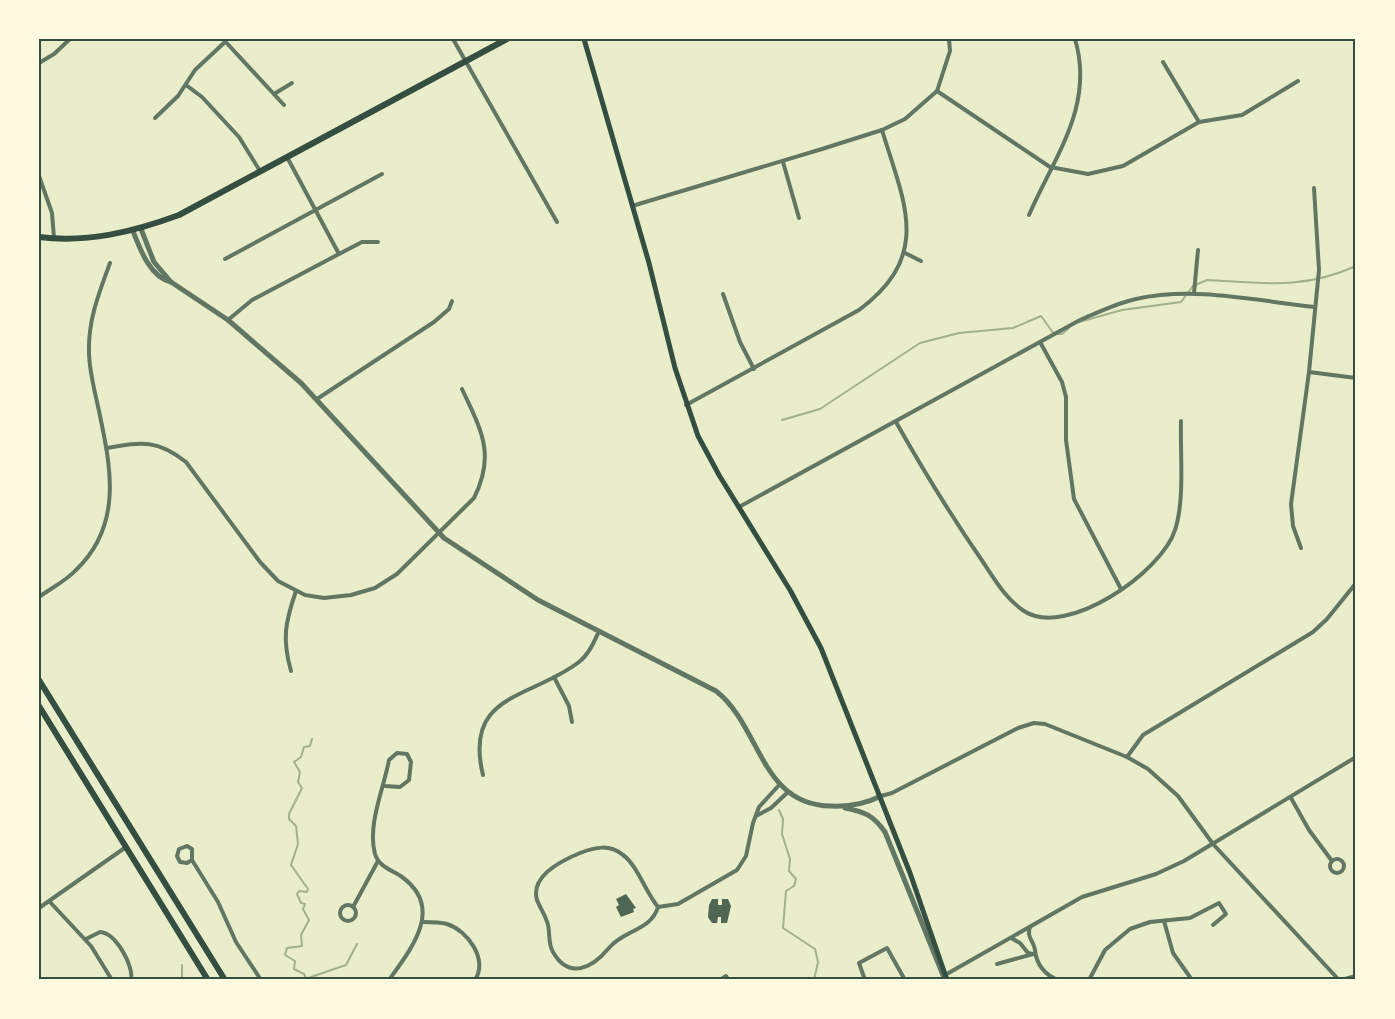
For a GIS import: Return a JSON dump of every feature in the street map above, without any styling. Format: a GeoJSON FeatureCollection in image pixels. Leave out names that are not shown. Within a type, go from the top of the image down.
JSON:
{"type":"FeatureCollection","features":[{"type":"Feature","properties":{"kind":"main road"},"geometry":{"type":"LineString","coordinates":[[39,237],[54,239],[102,237],[141,230],[179,215],[507,39]]}},
{"type":"Feature","properties":{"kind":"main road"},"geometry":{"type":"LineString","coordinates":[[584,39],[686,405],[707,456],[790,590],[821,648],[881,796],[946,978]]}},
{"type":"Feature","properties":{"kind":"main road"},"geometry":{"type":"LineString","coordinates":[[39,680],[225,980]]}},
{"type":"Feature","properties":{"kind":"main road"},"geometry":{"type":"LineString","coordinates":[[39,706],[208,980]]}},
{"type":"Feature","properties":{"kind":"street"},"geometry":{"type":"LineString","coordinates":[[39,63],[54,54],[70,39]]}},
{"type":"Feature","properties":{"kind":"street"},"geometry":{"type":"LineString","coordinates":[[453,39],[557,222]]}},
{"type":"Feature","properties":{"kind":"street"},"geometry":{"type":"LineString","coordinates":[[632,206],[783,162],[882,130],[905,119],[937,92],[950,51],[948,39]]}},
{"type":"Feature","properties":{"kind":"street"},"geometry":{"type":"LineString","coordinates":[[1029,215],[1050,167],[1069,133],[1078,104],[1079,65],[1074,39]]}},
{"type":"Feature","properties":{"kind":"street"},"geometry":{"type":"LineString","coordinates":[[154,118],[224,40],[284,105]]}},
{"type":"Feature","properties":{"kind":"street"},"geometry":{"type":"LineString","coordinates":[[1163,62],[1199,122]]}},
{"type":"Feature","properties":{"kind":"street"},"geometry":{"type":"LineString","coordinates":[[937,92],[1050,167],[1088,174],[1115,170],[1199,122],[1242,115],[1298,81]]}},
{"type":"Feature","properties":{"kind":"street"},"geometry":{"type":"LineString","coordinates":[[274,94],[292,83]]}},
{"type":"Feature","properties":{"kind":"street"},"geometry":{"type":"LineString","coordinates":[[186,85],[202,97],[238,137],[260,172]]}},
{"type":"Feature","properties":{"kind":"street"},"geometry":{"type":"LineString","coordinates":[[686,405],[859,310],[879,295],[893,277],[905,253],[906,217],[882,130]]}},
{"type":"Feature","properties":{"kind":"street"},"geometry":{"type":"LineString","coordinates":[[287,157],[339,254]]}},
{"type":"Feature","properties":{"kind":"street"},"geometry":{"type":"LineString","coordinates":[[783,162],[799,218]]}},
{"type":"Feature","properties":{"kind":"street"},"geometry":{"type":"LineString","coordinates":[[225,259],[382,174]]}},
{"type":"Feature","properties":{"kind":"street"},"geometry":{"type":"LineString","coordinates":[[39,176],[52,213],[54,239]]}},
{"type":"Feature","properties":{"kind":"street"},"geometry":{"type":"LineString","coordinates":[[1300,548],[1293,526],[1291,504],[1309,372],[1315,307],[1319,238],[1314,188]]}},
{"type":"Feature","properties":{"kind":"street"},"geometry":{"type":"LineString","coordinates":[[141,230],[154,262],[171,282],[228,320],[317,399],[438,534],[538,600],[687,674],[722,695],[734,708],[760,757],[788,792],[810,804],[866,812],[876,818],[885,832],[946,978],[1082,897],[1156,874],[1213,844],[1356,757]]}},
{"type":"Feature","properties":{"kind":"street"},"geometry":{"type":"LineString","coordinates":[[133,231],[138,246],[152,267],[164,280],[171,282]]}},
{"type":"Feature","properties":{"kind":"street"},"geometry":{"type":"LineString","coordinates":[[228,320],[252,300],[362,242],[378,242]]}},
{"type":"Feature","properties":{"kind":"street"},"geometry":{"type":"LineString","coordinates":[[1194,293],[1198,250]]}},
{"type":"Feature","properties":{"kind":"street"},"geometry":{"type":"LineString","coordinates":[[905,253],[921,261]]}},
{"type":"Feature","properties":{"kind":"street"},"geometry":{"type":"LineString","coordinates":[[39,597],[76,571],[97,545],[107,521],[112,494],[107,448],[88,354],[91,318],[110,263]]}},
{"type":"Feature","properties":{"kind":"street"},"geometry":{"type":"LineString","coordinates":[[739,507],[1040,342],[1109,307],[1136,299],[1194,293],[1315,307]]}},
{"type":"Feature","properties":{"kind":"street"},"geometry":{"type":"LineString","coordinates":[[723,294],[754,369]]}},
{"type":"Feature","properties":{"kind":"street"},"geometry":{"type":"LineString","coordinates":[[317,399],[434,322],[453,301]]}},
{"type":"Feature","properties":{"kind":"street"},"geometry":{"type":"LineString","coordinates":[[1040,342],[1058,373],[1066,397],[1066,440],[1074,499],[1121,589]]}},
{"type":"Feature","properties":{"kind":"street"},"geometry":{"type":"LineString","coordinates":[[1309,372],[1356,378]]}},
{"type":"Feature","properties":{"kind":"street"},"geometry":{"type":"LineString","coordinates":[[107,448],[149,443],[175,453],[186,462],[261,562],[278,581],[296,591],[324,598],[351,595],[375,588],[397,574],[474,498],[485,470],[484,441],[462,389]]}},
{"type":"Feature","properties":{"kind":"street"},"geometry":{"type":"LineString","coordinates":[[896,422],[973,548],[1002,590],[1026,613],[1048,618],[1075,615],[1121,589],[1159,559],[1170,544],[1176,528],[1179,507],[1181,421]]}},
{"type":"Feature","properties":{"kind":"street"},"geometry":{"type":"LineString","coordinates":[[1127,757],[1143,735],[1313,632],[1328,619],[1356,583]]}},
{"type":"Feature","properties":{"kind":"street"},"geometry":{"type":"LineString","coordinates":[[291,671],[284,647],[286,620],[296,591]]}},
{"type":"Feature","properties":{"kind":"street"},"geometry":{"type":"LineString","coordinates":[[483,775],[478,754],[479,737],[488,716],[502,704],[554,676],[584,656],[599,631]]}},
{"type":"Feature","properties":{"kind":"street"},"geometry":{"type":"LineString","coordinates":[[554,676],[569,706],[572,722]]}},
{"type":"Feature","properties":{"kind":"street"},"geometry":{"type":"LineString","coordinates":[[831,806],[859,805],[892,793],[1018,728],[1034,723],[1045,724],[1127,757],[1148,770],[1178,796],[1213,844],[1340,980],[1356,976]]}},
{"type":"Feature","properties":{"kind":"street"},"geometry":{"type":"LineString","coordinates":[[384,786],[400,787],[409,780],[411,762],[407,753],[397,753],[389,760],[374,832],[374,849],[378,861],[404,879],[416,891],[423,922],[420,934],[389,980]]}},
{"type":"Feature","properties":{"kind":"street"},"geometry":{"type":"LineString","coordinates":[[658,907],[678,904],[736,870],[746,856],[759,807],[780,784]]}},
{"type":"Feature","properties":{"kind":"street"},"geometry":{"type":"LineString","coordinates":[[755,817],[771,808],[788,792]]}},
{"type":"Feature","properties":{"kind":"street"},"geometry":{"type":"LineString","coordinates":[[1291,798],[1309,830],[1332,861]]}},
{"type":"Feature","properties":{"kind":"street"},"geometry":{"type":"LineString","coordinates":[[192,860],[187,863],[180,862],[177,856],[179,849],[187,846],[192,849],[192,860],[218,902],[236,942],[261,980]]}},
{"type":"Feature","properties":{"kind":"street"},"geometry":{"type":"LineString","coordinates":[[39,908],[126,847]]}},
{"type":"Feature","properties":{"kind":"street"},"geometry":{"type":"LineString","coordinates":[[604,847],[620,852],[633,864],[644,889],[658,907],[653,920],[647,925],[620,937],[597,962],[581,969],[565,964],[552,951],[548,922],[537,899],[537,891],[545,874],[560,863],[586,850],[604,847]]}},
{"type":"Feature","properties":{"kind":"street"},"geometry":{"type":"LineString","coordinates":[[353,907],[378,861]]}},
{"type":"Feature","properties":{"kind":"street"},"geometry":{"type":"LineString","coordinates":[[50,902],[68,925],[86,939],[112,980]]}},
{"type":"Feature","properties":{"kind":"street"},"geometry":{"type":"LineString","coordinates":[[1089,980],[1104,950],[1120,935],[1138,925],[1190,918],[1219,903],[1226,914],[1214,925]]}},
{"type":"Feature","properties":{"kind":"street"},"geometry":{"type":"LineString","coordinates":[[347,905],[353,907],[356,912],[355,918],[349,922],[343,920],[340,913],[342,908],[347,905]]}},
{"type":"Feature","properties":{"kind":"street"},"geometry":{"type":"LineString","coordinates":[[1164,921],[1177,962],[1192,980]]}},
{"type":"Feature","properties":{"kind":"street"},"geometry":{"type":"LineString","coordinates":[[423,922],[448,924],[468,938],[479,961],[479,974],[475,980]]}},
{"type":"Feature","properties":{"kind":"street"},"geometry":{"type":"LineString","coordinates":[[1030,927],[1028,932],[1035,951],[1033,954]]}},
{"type":"Feature","properties":{"kind":"street"},"geometry":{"type":"LineString","coordinates":[[86,939],[100,932],[112,937],[129,964],[131,980]]}},
{"type":"Feature","properties":{"kind":"street"},"geometry":{"type":"LineString","coordinates":[[1011,938],[1020,942],[1028,953],[1033,954],[1046,973],[1060,980]]}},
{"type":"Feature","properties":{"kind":"street"},"geometry":{"type":"LineString","coordinates":[[865,980],[859,963],[887,948],[905,980]]}},
{"type":"Feature","properties":{"kind":"street"},"geometry":{"type":"LineString","coordinates":[[997,963],[1033,954]]}},
{"type":"Feature","properties":{"kind":"street"},"geometry":{"type":"LineString","coordinates":[[720,980],[726,976],[728,980]]}},
{"type":"Feature","properties":{"kind":"building"},"geometry":{"type":"Polygon","coordinates":[[[626,894],[636,908],[633,909],[634,912],[621,917],[616,907],[619,905],[616,899],[626,894]]]}},
{"type":"Feature","properties":{"kind":"building"},"geometry":{"type":"Polygon","coordinates":[[[712,899],[718,899],[718,905],[722,905],[722,899],[728,899],[731,906],[727,923],[721,923],[721,917],[718,917],[717,923],[712,923],[708,917],[712,899]]]}},
{"type":"Feature","properties":{"kind":"waterway"},"geometry":{"type":"LineString","coordinates":[[1079,322],[1122,310],[1181,302],[1193,286],[1207,280],[1300,282],[1337,274],[1356,266]]}},
{"type":"Feature","properties":{"kind":"waterway"},"geometry":{"type":"LineString","coordinates":[[782,420],[820,409],[920,343],[959,333],[1013,328],[1041,316],[1054,334],[1062,334],[1069,328]]}},
{"type":"Feature","properties":{"kind":"waterway"},"geometry":{"type":"LineString","coordinates":[[307,980],[304,974],[294,969],[295,961],[285,955],[287,948],[302,946],[301,935],[309,920],[303,909],[305,904],[301,903],[297,894],[299,891],[307,892],[308,889],[291,865],[298,844],[296,826],[289,819],[289,814],[302,788],[298,782],[300,772],[294,762],[301,757],[304,747],[310,746],[312,739]]}},
{"type":"Feature","properties":{"kind":"waterway"},"geometry":{"type":"LineString","coordinates":[[779,810],[783,819],[782,834],[790,859],[789,871],[796,879],[794,886],[786,891],[783,928],[815,949],[818,962],[814,980]]}},
{"type":"Feature","properties":{"kind":"waterway"},"geometry":{"type":"LineString","coordinates":[[308,978],[346,965],[357,944]]}},
{"type":"Feature","properties":{"kind":"waterway"},"geometry":{"type":"LineString","coordinates":[[182,965],[182,980]]}}]}
